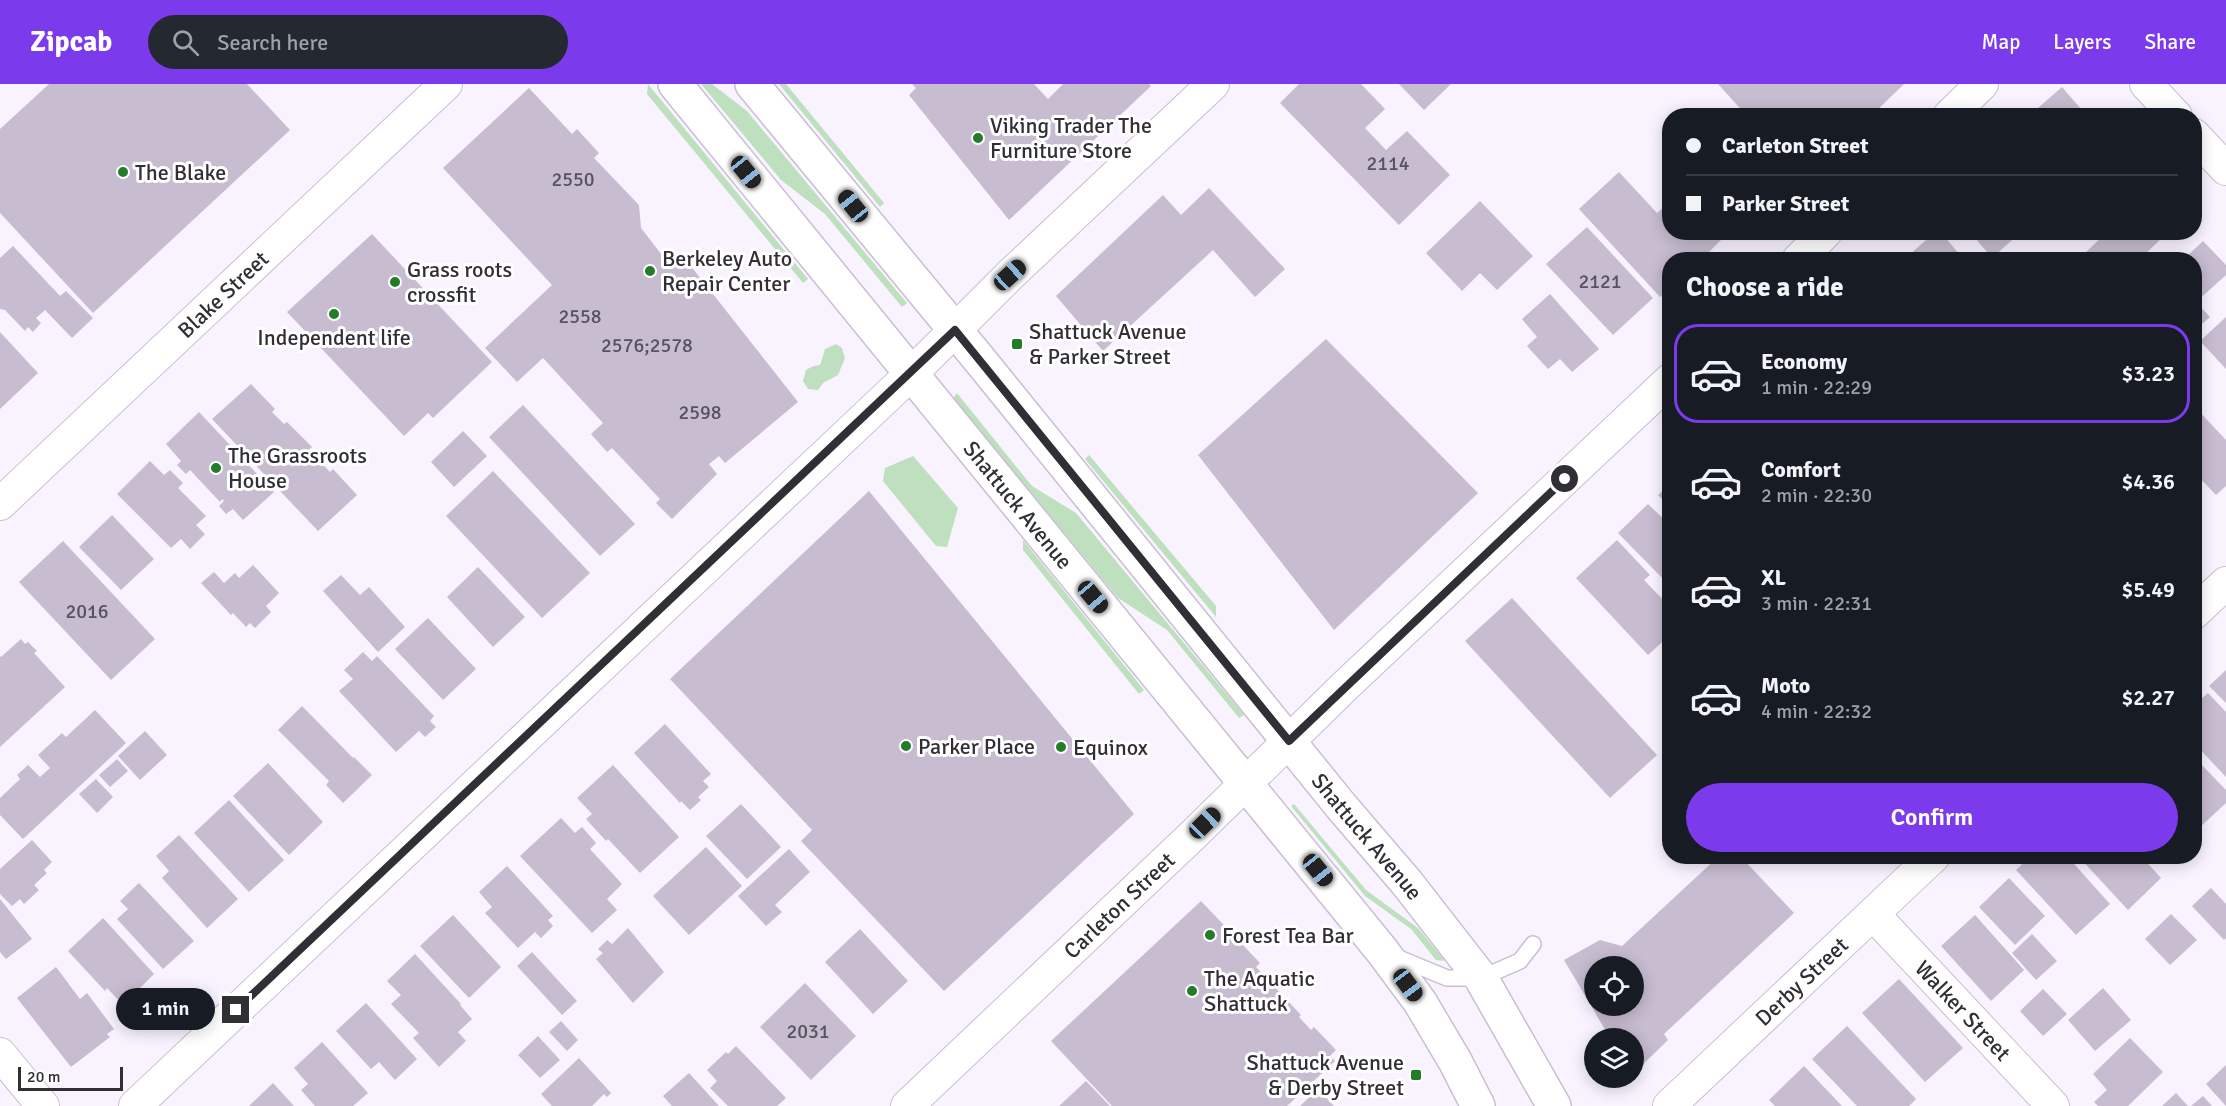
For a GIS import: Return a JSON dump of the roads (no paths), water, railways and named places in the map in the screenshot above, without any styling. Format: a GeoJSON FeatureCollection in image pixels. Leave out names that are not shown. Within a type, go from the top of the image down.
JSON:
{"type":"FeatureCollection","features":[{"type":"Feature","properties":{"kind":"main road","name":"Shattuck Avenue"},"geometry":{"type":"LineString","coordinates":[[675,84],[1383,952],[1420,1002],[1455,1060],[1478,1106]]}},
{"type":"Feature","properties":{"kind":"main road","name":"Shattuck Avenue"},"geometry":{"type":"LineString","coordinates":[[752,84],[1407,883],[1480,978],[1554,1106]]}},
{"type":"Feature","properties":{"kind":"street","name":"Blake Street"},"geometry":{"type":"LineString","coordinates":[[0,504],[446,84]]}},
{"type":"Feature","properties":{"kind":"street"},"geometry":{"type":"LineString","coordinates":[[135,1106],[911,374],[1010,275],[1213,84]]}},
{"type":"Feature","properties":{"kind":"street"},"geometry":{"type":"LineString","coordinates":[[1957,108],[1982,84]]}},
{"type":"Feature","properties":{"kind":"street"},"geometry":{"type":"LineString","coordinates":[[2146,84],[2168,108]]}},
{"type":"Feature","properties":{"kind":"street"},"geometry":{"type":"LineString","coordinates":[[2202,144],[2226,169]]}},
{"type":"Feature","properties":{"kind":"street"},"geometry":{"type":"LineString","coordinates":[[1806,252],[1818,240]]}},
{"type":"Feature","properties":{"kind":"street","name":"Carleton Street"},"geometry":{"type":"LineString","coordinates":[[907,1106],[1662,388]]}},
{"type":"Feature","properties":{"kind":"street"},"geometry":{"type":"LineString","coordinates":[[2202,606],[2226,583]]}},
{"type":"Feature","properties":{"kind":"street","name":"Derby Street"},"geometry":{"type":"LineString","coordinates":[[1669,1106],[1926,864]]}},
{"type":"Feature","properties":{"kind":"street","name":"Walker Street"},"geometry":{"type":"LineString","coordinates":[[1873,914],[2053,1106]]}},
{"type":"Feature","properties":{"kind":"street"},"geometry":{"type":"LineString","coordinates":[[0,1054],[43,1106]]}},
{"type":"Feature","properties":{"kind":"lane"},"geometry":{"type":"LineString","coordinates":[[1383,952],[1448,978],[1480,978],[1520,962],[1533,945]]}},
{"type":"Feature","properties":{"kind":"place","name":"Viking Trader The Furniture Store"},"geometry":{"type":"Point","coordinates":[978,138]}},
{"type":"Feature","properties":{"kind":"place","name":"The Blake"},"geometry":{"type":"Point","coordinates":[123,172]}},
{"type":"Feature","properties":{"kind":"place","name":"Berkeley Auto Repair Center"},"geometry":{"type":"Point","coordinates":[650,271]}},
{"type":"Feature","properties":{"kind":"place","name":"Grass roots crossfit"},"geometry":{"type":"Point","coordinates":[395,282]}},
{"type":"Feature","properties":{"kind":"place","name":"Independent life"},"geometry":{"type":"Point","coordinates":[334,314]}},
{"type":"Feature","properties":{"kind":"place","name":"Shattuck Avenue & Parker Street"},"geometry":{"type":"Point","coordinates":[1017,344]}},
{"type":"Feature","properties":{"kind":"place","name":"The Grassroots House"},"geometry":{"type":"Point","coordinates":[216,468]}},
{"type":"Feature","properties":{"kind":"place","name":"Parker Place"},"geometry":{"type":"Point","coordinates":[906,746]}},
{"type":"Feature","properties":{"kind":"place","name":"Equinox"},"geometry":{"type":"Point","coordinates":[1061,747]}},
{"type":"Feature","properties":{"kind":"place","name":"Forest Tea Bar"},"geometry":{"type":"Point","coordinates":[1210,935]}},
{"type":"Feature","properties":{"kind":"place","name":"The Aquatic Shattuck"},"geometry":{"type":"Point","coordinates":[1192,991]}},
{"type":"Feature","properties":{"kind":"place","name":"Shattuck Avenue & Derby Street"},"geometry":{"type":"Point","coordinates":[1416,1075]}}]}
